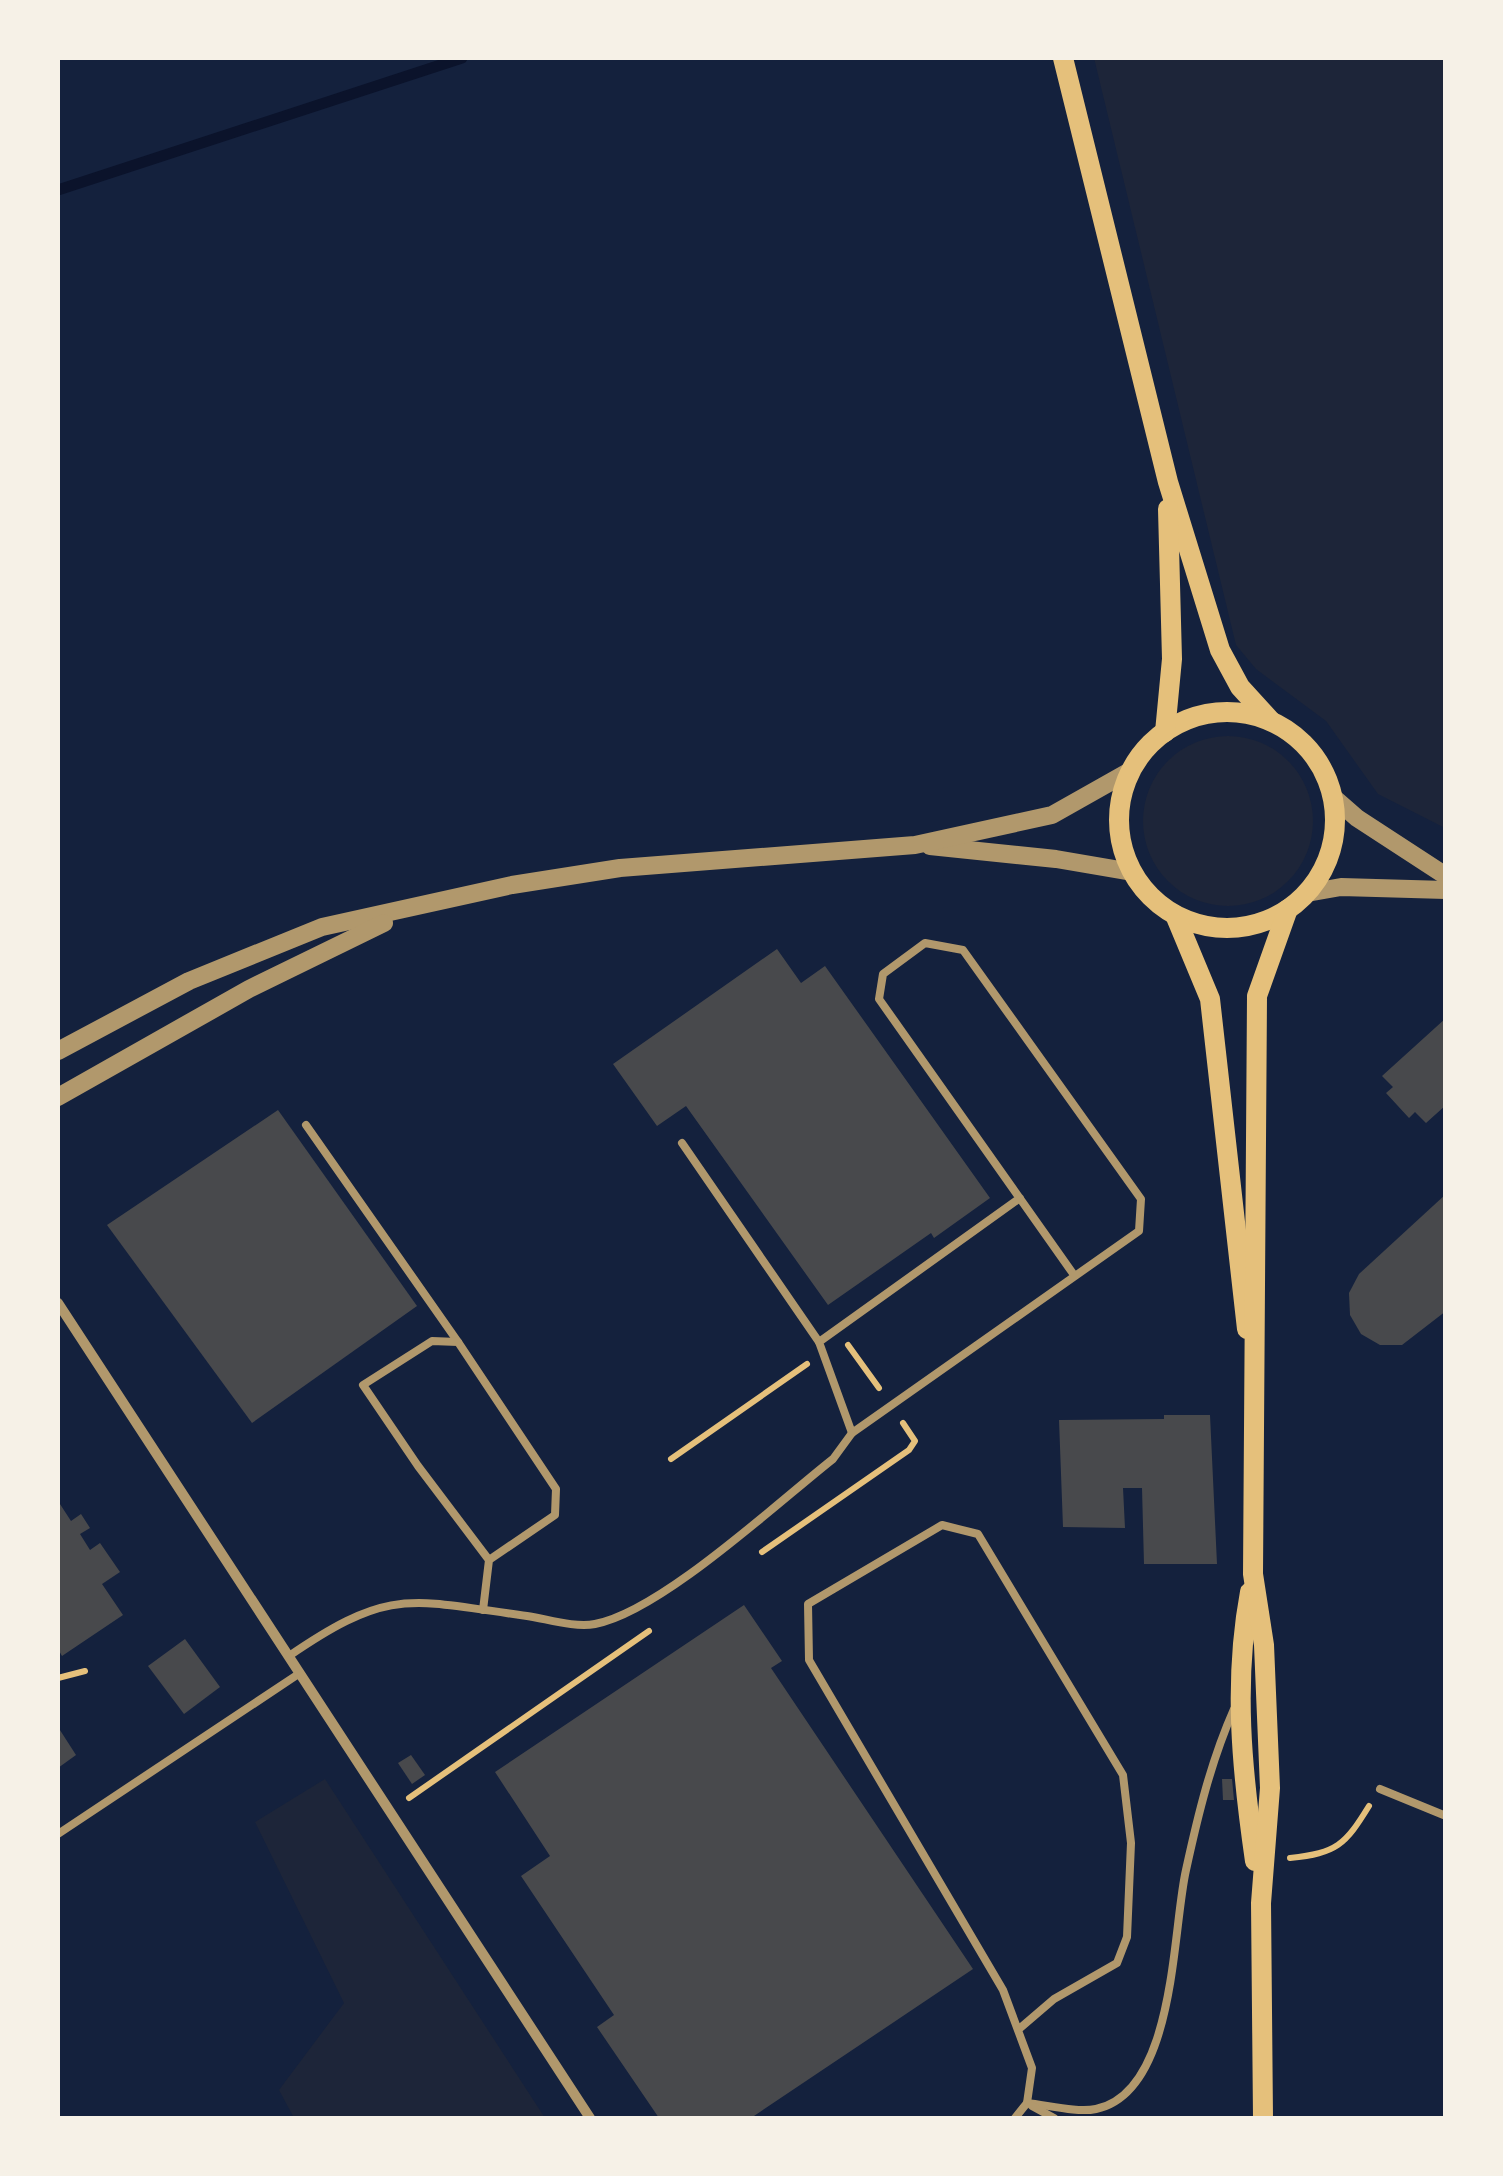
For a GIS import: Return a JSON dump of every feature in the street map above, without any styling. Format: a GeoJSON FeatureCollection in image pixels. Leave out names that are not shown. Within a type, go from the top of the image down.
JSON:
{"type":"FeatureCollection","features":[{"type":"Feature","properties":{"kind":"main road"},"geometry":{"type":"LineString","coordinates":[[1063,58],[1168,482],[1220,650],[1240,687],[1270,721],[1311,752],[1332,797],[1335,818],[1328,858],[1307,893],[1288,909],[1262,922],[1233,928],[1204,926],[1176,916],[1144,890],[1122,848],[1121,796],[1130,771],[1165,732],[1206,714],[1239,714],[1270,721]]}},
{"type":"Feature","properties":{"kind":"main road"},"geometry":{"type":"LineString","coordinates":[[1165,732],[1172,659],[1168,482]]}},
{"type":"Feature","properties":{"kind":"main road"},"geometry":{"type":"LineString","coordinates":[[1251,1350],[1258,1294],[1257,996],[1288,909]]}},
{"type":"Feature","properties":{"kind":"main road"},"geometry":{"type":"LineString","coordinates":[[1176,916],[1210,1000],[1251,1350],[1253,1574],[1264,1645],[1270,1788],[1261,1903],[1263,2118]]}},
{"type":"Feature","properties":{"kind":"main road"},"geometry":{"type":"LineString","coordinates":[[1253,1574],[1240,1647],[1239,1696],[1245,1787],[1261,1903]]}},
{"type":"Feature","properties":{"kind":"street"},"geometry":{"type":"LineString","coordinates":[[58,1052],[118,1016],[243,956],[322,927],[406,912],[512,885],[620,868],[915,844],[1052,815],[1130,771]]}},
{"type":"Feature","properties":{"kind":"street"},"geometry":{"type":"LineString","coordinates":[[1332,797],[1356,818],[1446,876]]}},
{"type":"Feature","properties":{"kind":"street"},"geometry":{"type":"LineString","coordinates":[[915,844],[1056,859],[1132,872]]}},
{"type":"Feature","properties":{"kind":"street"},"geometry":{"type":"LineString","coordinates":[[1307,893],[1341,887],[1446,890]]}},
{"type":"Feature","properties":{"kind":"street"},"geometry":{"type":"LineString","coordinates":[[58,1097],[249,989],[406,912]]}},
{"type":"Feature","properties":{"kind":"street"},"geometry":{"type":"LineString","coordinates":[[58,1303],[300,1673],[398,1831],[590,2118]]}},
{"type":"Feature","properties":{"kind":"lane"},"geometry":{"type":"LineString","coordinates":[[288,1656],[341,1621],[381,1605],[433,1600],[592,1625],[643,1606],[833,1458],[852,1433],[1139,1231],[1141,1199],[962,950],[925,943],[883,974],[879,998],[1074,1275]]}},
{"type":"Feature","properties":{"kind":"lane"},"geometry":{"type":"LineString","coordinates":[[306,1125],[556,1489],[555,1515],[489,1560]]}},
{"type":"Feature","properties":{"kind":"lane"},"geometry":{"type":"LineString","coordinates":[[682,1143],[819,1342],[852,1433]]}},
{"type":"Feature","properties":{"kind":"lane"},"geometry":{"type":"LineString","coordinates":[[819,1342],[1020,1198]]}},
{"type":"Feature","properties":{"kind":"lane"},"geometry":{"type":"LineString","coordinates":[[458,1342],[432,1341],[364,1385],[418,1466],[489,1560],[482,1610]]}},
{"type":"Feature","properties":{"kind":"lane"},"geometry":{"type":"LineString","coordinates":[[1015,2118],[1027,2103],[1032,2068],[1003,1990],[808,1660],[808,1604],[942,1525],[978,1534],[1123,1775],[1128,1798],[1126,1937],[1117,1963],[1054,1998],[1019,2029]]}},
{"type":"Feature","properties":{"kind":"lane"},"geometry":{"type":"LineString","coordinates":[[58,1834],[300,1673]]}},
{"type":"Feature","properties":{"kind":"lane"},"geometry":{"type":"LineString","coordinates":[[1027,2103],[1097,2109],[1130,2088],[1152,2055],[1166,2010],[1185,1875],[1215,1753],[1239,1696]]}},
{"type":"Feature","properties":{"kind":"lane"},"geometry":{"type":"LineString","coordinates":[[1380,1788],[1446,1816]]}},
{"type":"Feature","properties":{"kind":"lane"},"geometry":{"type":"LineString","coordinates":[[1027,2103],[1036,2118]]}},
{"type":"Feature","properties":{"kind":"lane"},"geometry":{"type":"LineString","coordinates":[[1027,2103],[1054,2118]]}},
{"type":"Feature","properties":{"kind":"path"},"geometry":{"type":"LineString","coordinates":[[58,1678],[85,1671]]}},
{"type":"Feature","properties":{"kind":"path"},"geometry":{"type":"LineString","coordinates":[[1264,1861],[1324,1854],[1348,1840],[1380,1788]]}},
{"type":"Feature","properties":{"kind":"shaded area"},"geometry":{"type":"Polygon","coordinates":[[[1094,58],[1445,58],[1445,828],[1378,794],[1326,721],[1256,669],[1236,645],[1094,58]]]}},
{"type":"Feature","properties":{"kind":"shaded area"},"geometry":{"type":"Polygon","coordinates":[[[1228,736],[1260,743],[1288,761],[1306,789],[1313,821],[1306,853],[1288,881],[1260,899],[1228,906],[1196,899],[1168,881],[1150,853],[1143,821],[1150,789],[1168,761],[1196,743],[1228,736]]]}},
{"type":"Feature","properties":{"kind":"shaded area"},"geometry":{"type":"Polygon","coordinates":[[[325,1779],[545,2118],[294,2118],[279,2090],[344,2003],[255,1822],[325,1779]]]}},
{"type":"Feature","properties":{"kind":"building"},"geometry":{"type":"Polygon","coordinates":[[[777,949],[801,983],[825,966],[990,1198],[934,1238],[931,1233],[828,1305],[686,1106],[657,1126],[613,1064],[777,949]]]}},
{"type":"Feature","properties":{"kind":"building"},"geometry":{"type":"Polygon","coordinates":[[[1446,1018],[1446,1105],[1426,1123],[1415,1112],[1409,1118],[1386,1093],[1393,1087],[1382,1076],[1446,1018]]]}},
{"type":"Feature","properties":{"kind":"building"},"geometry":{"type":"Polygon","coordinates":[[[278,1110],[417,1306],[252,1423],[107,1225],[278,1110]]]}},
{"type":"Feature","properties":{"kind":"building"},"geometry":{"type":"Polygon","coordinates":[[[1446,1194],[1446,1311],[1402,1345],[1380,1345],[1361,1334],[1350,1315],[1349,1293],[1359,1274],[1446,1194]]]}},
{"type":"Feature","properties":{"kind":"building"},"geometry":{"type":"Polygon","coordinates":[[[1164,1415],[1210,1415],[1217,1564],[1144,1564],[1142,1488],[1123,1488],[1125,1528],[1063,1527],[1059,1420],[1164,1419],[1164,1415]]]}},
{"type":"Feature","properties":{"kind":"building"},"geometry":{"type":"Polygon","coordinates":[[[58,1501],[71,1521],[81,1514],[90,1528],[80,1534],[90,1550],[100,1543],[120,1572],[102,1584],[123,1615],[62,1656],[58,1649],[58,1501]]]}},
{"type":"Feature","properties":{"kind":"building"},"geometry":{"type":"Polygon","coordinates":[[[744,1605],[782,1661],[771,1668],[973,1969],[751,2118],[659,2118],[597,2027],[614,2015],[521,1876],[550,1856],[495,1772],[744,1605]]]}},
{"type":"Feature","properties":{"kind":"building"},"geometry":{"type":"Polygon","coordinates":[[[185,1639],[220,1687],[184,1714],[148,1666],[185,1639]]]}},
{"type":"Feature","properties":{"kind":"building"},"geometry":{"type":"Polygon","coordinates":[[[58,1727],[76,1755],[58,1768],[58,1727]]]}},
{"type":"Feature","properties":{"kind":"building"},"geometry":{"type":"Polygon","coordinates":[[[411,1755],[425,1775],[412,1784],[398,1763],[411,1755]]]}},
{"type":"Feature","properties":{"kind":"building"},"geometry":{"type":"Polygon","coordinates":[[[1222,1779],[1232,1779],[1234,1800],[1223,1800],[1222,1779]]]}},
{"type":"Feature","properties":{"kind":"waterway"},"geometry":{"type":"LineString","coordinates":[[58,190],[462,58]]}}]}
